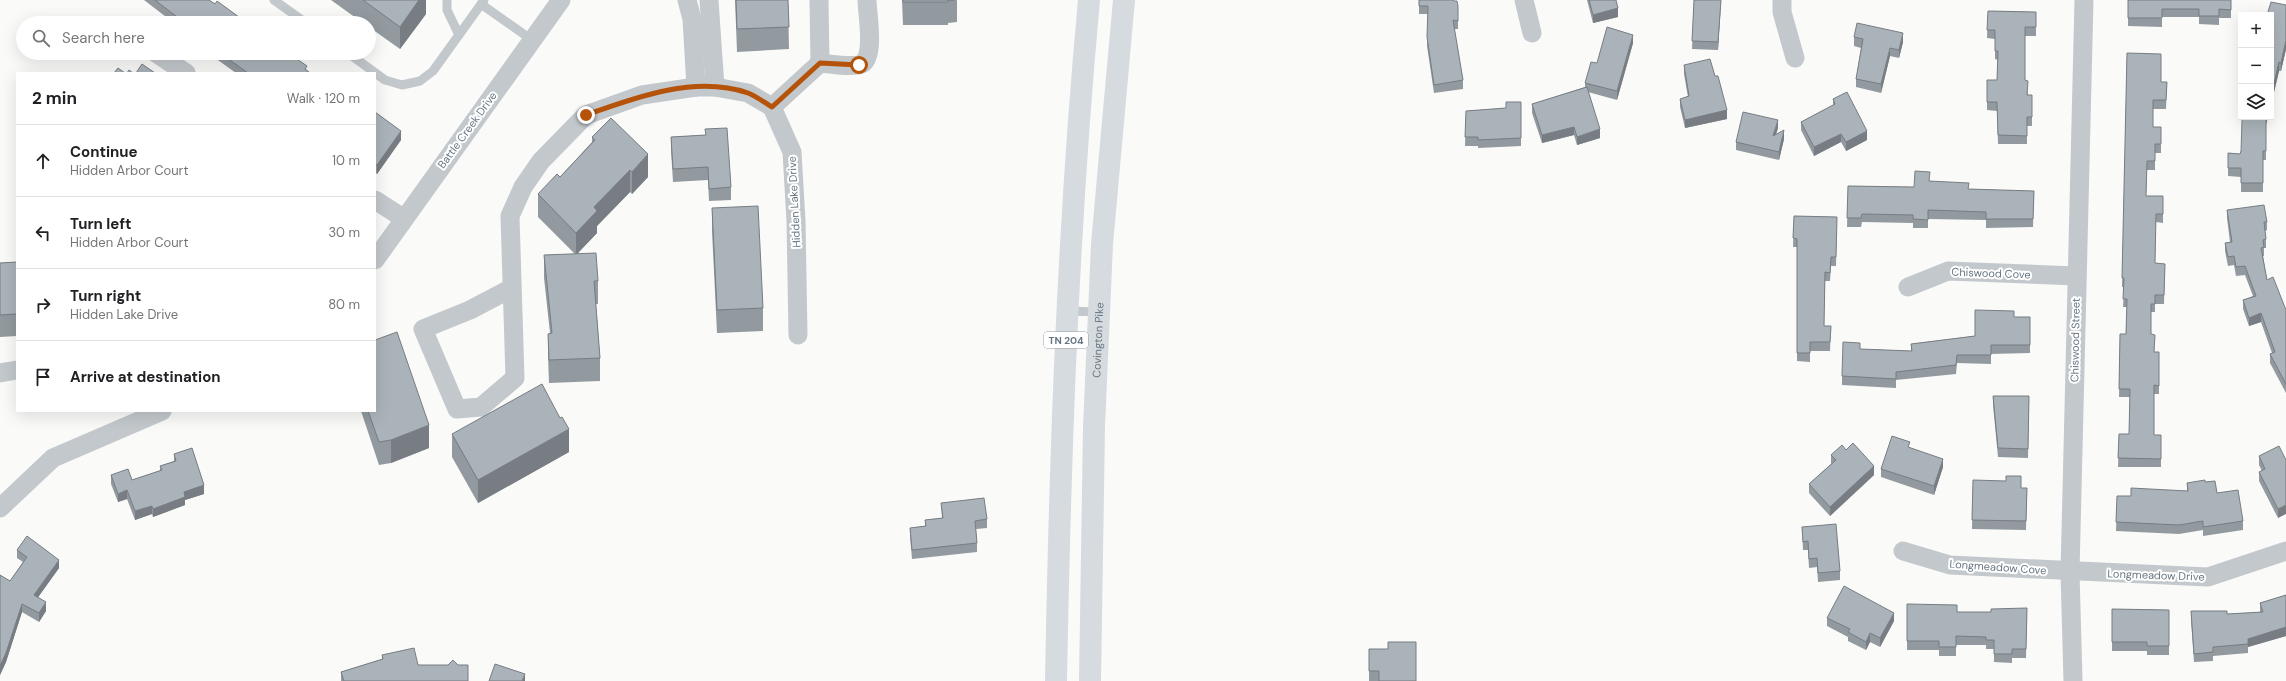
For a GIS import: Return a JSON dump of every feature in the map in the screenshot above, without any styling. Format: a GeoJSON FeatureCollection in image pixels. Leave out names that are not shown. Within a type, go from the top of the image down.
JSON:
{"type":"FeatureCollection","features":[{"type":"Feature","properties":{"kind":"main road","name":"TN 204"},"geometry":{"type":"LineString","coordinates":[[1056,681],[1059,520],[1067,311],[1076,135],[1089,0]]}},
{"type":"Feature","properties":{"kind":"main road","name":"Covington Pike"},"geometry":{"type":"LineString","coordinates":[[1090,681],[1094,427],[1102,244],[1124,0]]}},
{"type":"Feature","properties":{"kind":"street","name":"Battle Creek Drive"},"geometry":{"type":"LineString","coordinates":[[376,258],[403,218],[561,0]]}},
{"type":"Feature","properties":{"kind":"street"},"geometry":{"type":"LineString","coordinates":[[687,0],[692,19],[696,87]]}},
{"type":"Feature","properties":{"kind":"street"},"geometry":{"type":"LineString","coordinates":[[709,0],[715,87]]}},
{"type":"Feature","properties":{"kind":"street"},"geometry":{"type":"LineString","coordinates":[[819,0],[820,63]]}},
{"type":"Feature","properties":{"kind":"street"},"geometry":{"type":"LineString","coordinates":[[512,288],[470,310],[423,329],[457,409],[481,407],[515,378],[510,216],[523,187],[541,161],[586,115],[642,95],[696,87],[715,87],[748,94],[772,107],[820,63],[859,65],[866,61],[870,52],[867,0]]}},
{"type":"Feature","properties":{"kind":"street"},"geometry":{"type":"LineString","coordinates":[[1524,0],[1532,33]]}},
{"type":"Feature","properties":{"kind":"street"},"geometry":{"type":"LineString","coordinates":[[1782,0],[1782,12],[1795,58]]}},
{"type":"Feature","properties":{"kind":"street","name":"Chiswood Street"},"geometry":{"type":"LineString","coordinates":[[2073,681],[2070,572],[2084,0]]}},
{"type":"Feature","properties":{"kind":"street"},"geometry":{"type":"LineString","coordinates":[[166,60],[184,72]]}},
{"type":"Feature","properties":{"kind":"street","name":"Hidden Lake Drive"},"geometry":{"type":"LineString","coordinates":[[772,107],[792,152],[796,221],[798,335]]}},
{"type":"Feature","properties":{"kind":"street"},"geometry":{"type":"LineString","coordinates":[[376,201],[403,218]]}},
{"type":"Feature","properties":{"kind":"street","name":"Chiswood Cove"},"geometry":{"type":"LineString","coordinates":[[1908,287],[1948,271],[2077,276]]}},
{"type":"Feature","properties":{"kind":"street"},"geometry":{"type":"LineString","coordinates":[[0,373],[16,370]]}},
{"type":"Feature","properties":{"kind":"street"},"geometry":{"type":"LineString","coordinates":[[0,508],[53,458],[160,412]]}},
{"type":"Feature","properties":{"kind":"street","name":"Longmeadow Cove"},"geometry":{"type":"LineString","coordinates":[[1903,551],[1950,565],[2070,572]]}},
{"type":"Feature","properties":{"kind":"street","name":"Longmeadow Drive"},"geometry":{"type":"LineString","coordinates":[[2070,572],[2208,577],[2286,551]]}},
{"type":"Feature","properties":{"kind":"lane"},"geometry":{"type":"LineString","coordinates":[[274,0],[296,16]]}},
{"type":"Feature","properties":{"kind":"lane"},"geometry":{"type":"LineString","coordinates":[[447,0],[447,10],[459,35]]}},
{"type":"Feature","properties":{"kind":"lane"},"geometry":{"type":"LineString","coordinates":[[376,73],[385,80],[402,85],[420,81],[433,71],[482,2],[532,40]]}},
{"type":"Feature","properties":{"kind":"lane"},"geometry":{"type":"LineString","coordinates":[[358,60],[374,72]]}},
{"type":"Feature","properties":{"kind":"lane"},"geometry":{"type":"LineString","coordinates":[[1067,311],[1099,312]]}},
{"type":"Feature","properties":{"kind":"building"},"geometry":{"type":"Polygon","coordinates":[[[155,0],[209,0],[215,4],[217,1],[238,16],[176,16],[155,0]]]}},
{"type":"Feature","properties":{"kind":"building"},"geometry":{"type":"Polygon","coordinates":[[[363,0],[419,0],[400,27],[363,0]]]}},
{"type":"Feature","properties":{"kind":"building"},"geometry":{"type":"Polygon","coordinates":[[[736,0],[788,0],[789,27],[737,29],[736,0]]]}},
{"type":"Feature","properties":{"kind":"building"},"geometry":{"type":"Polygon","coordinates":[[[903,0],[948,0],[948,2],[903,2],[903,0]]]}},
{"type":"Feature","properties":{"kind":"building"},"geometry":{"type":"Polygon","coordinates":[[[1419,0],[1457,1],[1458,21],[1453,20],[1463,80],[1434,85],[1427,37],[1428,6],[1419,6],[1419,0]]]}},
{"type":"Feature","properties":{"kind":"building"},"geometry":{"type":"Polygon","coordinates":[[[1589,0],[1616,0],[1618,8],[1593,15],[1589,0]]]}},
{"type":"Feature","properties":{"kind":"building"},"geometry":{"type":"Polygon","coordinates":[[[1694,0],[1721,0],[1718,42],[1692,41],[1694,0]]]}},
{"type":"Feature","properties":{"kind":"building"},"geometry":{"type":"Polygon","coordinates":[[[2128,0],[2231,0],[2231,10],[2219,9],[2219,16],[2199,16],[2199,9],[2162,9],[2162,18],[2128,18],[2128,0]]]}},
{"type":"Feature","properties":{"kind":"building"},"geometry":{"type":"Polygon","coordinates":[[[2271,2],[2286,5],[2286,40],[2281,63],[2279,62],[2274,83],[2274,12],[2268,12],[2271,2]]]}},
{"type":"Feature","properties":{"kind":"building"},"geometry":{"type":"Polygon","coordinates":[[[1988,11],[2036,12],[2036,27],[2025,27],[2025,80],[2028,81],[2027,95],[2032,95],[2032,117],[2027,117],[2027,136],[1998,135],[1997,102],[1987,102],[1987,80],[1997,80],[1998,51],[1995,51],[1995,30],[1987,30],[1988,11]]]}},
{"type":"Feature","properties":{"kind":"building"},"geometry":{"type":"Polygon","coordinates":[[[1857,23],[1903,33],[1899,50],[1890,48],[1881,84],[1856,79],[1863,39],[1854,37],[1857,23]]]}},
{"type":"Feature","properties":{"kind":"building"},"geometry":{"type":"Polygon","coordinates":[[[1607,27],[1633,35],[1617,91],[1585,83],[1591,62],[1597,63],[1607,27]]]}},
{"type":"Feature","properties":{"kind":"building"},"geometry":{"type":"Polygon","coordinates":[[[2127,53],[2161,54],[2161,82],[2167,82],[2166,100],[2153,100],[2153,127],[2161,127],[2161,144],[2155,144],[2155,161],[2147,161],[2146,196],[2163,196],[2163,214],[2156,214],[2155,263],[2165,264],[2164,295],[2155,295],[2155,304],[2151,304],[2151,334],[2155,335],[2154,352],[2159,352],[2159,386],[2154,385],[2154,435],[2161,435],[2161,459],[2118,458],[2119,434],[2129,434],[2130,389],[2119,389],[2120,334],[2126,334],[2127,299],[2123,299],[2124,278],[2122,278],[2127,53]]]}},
{"type":"Feature","properties":{"kind":"building"},"geometry":{"type":"Polygon","coordinates":[[[1710,59],[1715,76],[1718,76],[1727,110],[1685,120],[1680,99],[1689,96],[1684,65],[1710,59]]]}},
{"type":"Feature","properties":{"kind":"building"},"geometry":{"type":"Polygon","coordinates":[[[230,60],[298,60],[307,66],[305,69],[309,72],[247,72],[230,60]]]}},
{"type":"Feature","properties":{"kind":"building"},"geometry":{"type":"Polygon","coordinates":[[[142,64],[154,72],[137,72],[142,64]]]}},
{"type":"Feature","properties":{"kind":"building"},"geometry":{"type":"Polygon","coordinates":[[[118,68],[124,72],[115,72],[118,68]]]}},
{"type":"Feature","properties":{"kind":"building"},"geometry":{"type":"Polygon","coordinates":[[[1587,87],[1600,129],[1577,137],[1574,127],[1542,135],[1532,104],[1587,87]]]}},
{"type":"Feature","properties":{"kind":"building"},"geometry":{"type":"Polygon","coordinates":[[[1847,92],[1867,131],[1846,142],[1841,134],[1814,147],[1801,122],[1835,104],[1833,99],[1847,92]]]}},
{"type":"Feature","properties":{"kind":"building"},"geometry":{"type":"Polygon","coordinates":[[[1506,102],[1521,102],[1521,138],[1478,140],[1478,137],[1465,137],[1466,111],[1506,108],[1506,102]]]}},
{"type":"Feature","properties":{"kind":"building"},"geometry":{"type":"Polygon","coordinates":[[[1743,112],[1778,120],[1773,136],[1784,130],[1779,152],[1736,142],[1743,112]]]}},
{"type":"Feature","properties":{"kind":"building"},"geometry":{"type":"Polygon","coordinates":[[[376,113],[401,131],[376,164],[376,113]]]}},
{"type":"Feature","properties":{"kind":"building"},"geometry":{"type":"Polygon","coordinates":[[[611,118],[648,154],[632,172],[630,170],[594,207],[597,211],[576,233],[538,194],[557,174],[560,177],[595,140],[592,137],[611,118]]]}},
{"type":"Feature","properties":{"kind":"building"},"geometry":{"type":"Polygon","coordinates":[[[2242,120],[2266,120],[2266,151],[2263,151],[2263,183],[2241,183],[2241,168],[2228,168],[2228,153],[2240,154],[2242,120]]]}},
{"type":"Feature","properties":{"kind":"building"},"geometry":{"type":"Polygon","coordinates":[[[727,128],[731,187],[709,189],[708,167],[673,169],[671,137],[706,135],[705,129],[727,128]]]}},
{"type":"Feature","properties":{"kind":"building"},"geometry":{"type":"Polygon","coordinates":[[[1915,171],[1930,172],[1929,181],[1969,183],[1968,189],[2034,191],[2033,219],[1986,219],[1986,212],[1928,210],[1928,220],[1913,219],[1913,215],[1862,214],[1861,218],[1847,218],[1848,186],[1914,187],[1915,171]]]}},
{"type":"Feature","properties":{"kind":"building"},"geometry":{"type":"Polygon","coordinates":[[[2264,205],[2267,222],[2264,222],[2266,239],[2263,240],[2264,247],[2261,248],[2267,280],[2273,277],[2286,310],[2286,384],[2270,354],[2275,352],[2261,313],[2249,318],[2243,300],[2256,296],[2245,266],[2236,267],[2234,256],[2228,257],[2225,243],[2232,242],[2227,210],[2264,205]]]}},
{"type":"Feature","properties":{"kind":"building"},"geometry":{"type":"Polygon","coordinates":[[[758,206],[763,308],[717,310],[712,208],[758,206]]]}},
{"type":"Feature","properties":{"kind":"building"},"geometry":{"type":"Polygon","coordinates":[[[1794,216],[1837,217],[1836,257],[1831,257],[1830,273],[1825,272],[1824,326],[1831,326],[1830,342],[1810,342],[1810,353],[1797,353],[1797,239],[1793,238],[1794,216]]]}},
{"type":"Feature","properties":{"kind":"building"},"geometry":{"type":"Polygon","coordinates":[[[596,253],[598,281],[594,281],[600,358],[549,360],[548,334],[552,333],[544,255],[596,253]]]}},
{"type":"Feature","properties":{"kind":"building"},"geometry":{"type":"Polygon","coordinates":[[[16,262],[16,314],[0,315],[0,263],[16,262]]]}},
{"type":"Feature","properties":{"kind":"building"},"geometry":{"type":"Polygon","coordinates":[[[1975,310],[2014,311],[2014,317],[2030,317],[2030,345],[1991,345],[1991,355],[1957,355],[1956,365],[1896,372],[1896,379],[1842,376],[1843,342],[1860,343],[1860,349],[1912,351],[1911,344],[1975,336],[1975,310]]]}},
{"type":"Feature","properties":{"kind":"building"},"geometry":{"type":"Polygon","coordinates":[[[397,332],[429,425],[391,440],[379,442],[368,412],[376,412],[376,340],[397,332]]]}},
{"type":"Feature","properties":{"kind":"building"},"geometry":{"type":"Polygon","coordinates":[[[542,384],[560,418],[562,417],[569,429],[478,480],[452,434],[542,384]]]}},
{"type":"Feature","properties":{"kind":"building"},"geometry":{"type":"Polygon","coordinates":[[[1993,396],[2029,396],[2028,449],[1998,448],[1993,396]]]}},
{"type":"Feature","properties":{"kind":"building"},"geometry":{"type":"Polygon","coordinates":[[[1892,436],[1910,442],[1908,447],[1943,459],[1934,486],[1881,469],[1892,436]]]}},
{"type":"Feature","properties":{"kind":"building"},"geometry":{"type":"Polygon","coordinates":[[[1853,443],[1874,466],[1830,507],[1809,484],[1836,460],[1831,455],[1842,445],[1846,450],[1853,443]]]}},
{"type":"Feature","properties":{"kind":"building"},"geometry":{"type":"Polygon","coordinates":[[[2279,446],[2286,460],[2286,505],[2278,509],[2259,472],[2265,469],[2259,456],[2279,446]]]}},
{"type":"Feature","properties":{"kind":"building"},"geometry":{"type":"Polygon","coordinates":[[[192,448],[204,485],[184,492],[185,497],[153,509],[152,506],[135,511],[127,490],[118,494],[111,475],[128,469],[132,480],[162,470],[160,466],[176,461],[174,454],[192,448]]]}},
{"type":"Feature","properties":{"kind":"building"},"geometry":{"type":"Polygon","coordinates":[[[2006,476],[2021,476],[2021,488],[2027,488],[2026,521],[1972,520],[1973,480],[2006,481],[2006,476]]]}},
{"type":"Feature","properties":{"kind":"building"},"geometry":{"type":"Polygon","coordinates":[[[2205,480],[2205,482],[2215,481],[2217,493],[2238,490],[2243,521],[2203,527],[2203,521],[2179,525],[2116,522],[2117,496],[2131,496],[2131,488],[2188,491],[2187,483],[2205,480]]]}},
{"type":"Feature","properties":{"kind":"building"},"geometry":{"type":"Polygon","coordinates":[[[984,498],[987,519],[975,521],[977,543],[912,550],[910,528],[926,526],[925,520],[943,518],[941,503],[984,498]]]}},
{"type":"Feature","properties":{"kind":"building"},"geometry":{"type":"Polygon","coordinates":[[[1836,524],[1840,571],[1818,573],[1817,558],[1809,559],[1808,541],[1803,542],[1802,527],[1836,524]]]}},
{"type":"Feature","properties":{"kind":"building"},"geometry":{"type":"Polygon","coordinates":[[[27,536],[59,560],[34,595],[46,602],[39,613],[22,604],[6,653],[0,666],[0,575],[10,581],[27,557],[17,550],[27,536]]]}},
{"type":"Feature","properties":{"kind":"building"},"geometry":{"type":"Polygon","coordinates":[[[1844,586],[1894,613],[1880,638],[1870,633],[1866,642],[1848,632],[1850,629],[1827,618],[1844,586]]]}},
{"type":"Feature","properties":{"kind":"building"},"geometry":{"type":"Polygon","coordinates":[[[2286,595],[2286,627],[2248,639],[2248,644],[2213,647],[2213,652],[2194,654],[2191,611],[2227,611],[2227,614],[2263,612],[2260,603],[2286,595]]]}},
{"type":"Feature","properties":{"kind":"building"},"geometry":{"type":"Polygon","coordinates":[[[1907,604],[1957,605],[1957,612],[1991,612],[1991,609],[2027,608],[2026,649],[2012,649],[2012,654],[1994,654],[1994,640],[1986,640],[1986,637],[1956,636],[1956,647],[1939,647],[1939,641],[1907,641],[1907,604]]]}},
{"type":"Feature","properties":{"kind":"building"},"geometry":{"type":"Polygon","coordinates":[[[2112,609],[2169,610],[2169,646],[2147,646],[2147,642],[2112,642],[2112,609]]]}},
{"type":"Feature","properties":{"kind":"building"},"geometry":{"type":"Polygon","coordinates":[[[1388,642],[1416,642],[1416,681],[1379,681],[1379,671],[1369,671],[1369,649],[1388,649],[1388,642]]]}},
{"type":"Feature","properties":{"kind":"building"},"geometry":{"type":"Polygon","coordinates":[[[414,648],[418,665],[448,665],[453,660],[458,665],[468,665],[468,681],[344,681],[341,672],[383,659],[382,655],[414,648]]]}},
{"type":"Feature","properties":{"kind":"building"},"geometry":{"type":"Polygon","coordinates":[[[495,664],[525,674],[522,681],[489,681],[495,664]]]}},
{"type":"Feature","properties":{"kind":"route"},"geometry":{"type":"LineString","coordinates":[[586,115],[642,95],[696,87],[715,87],[748,94],[772,107],[820,63],[859,65]]}}]}
